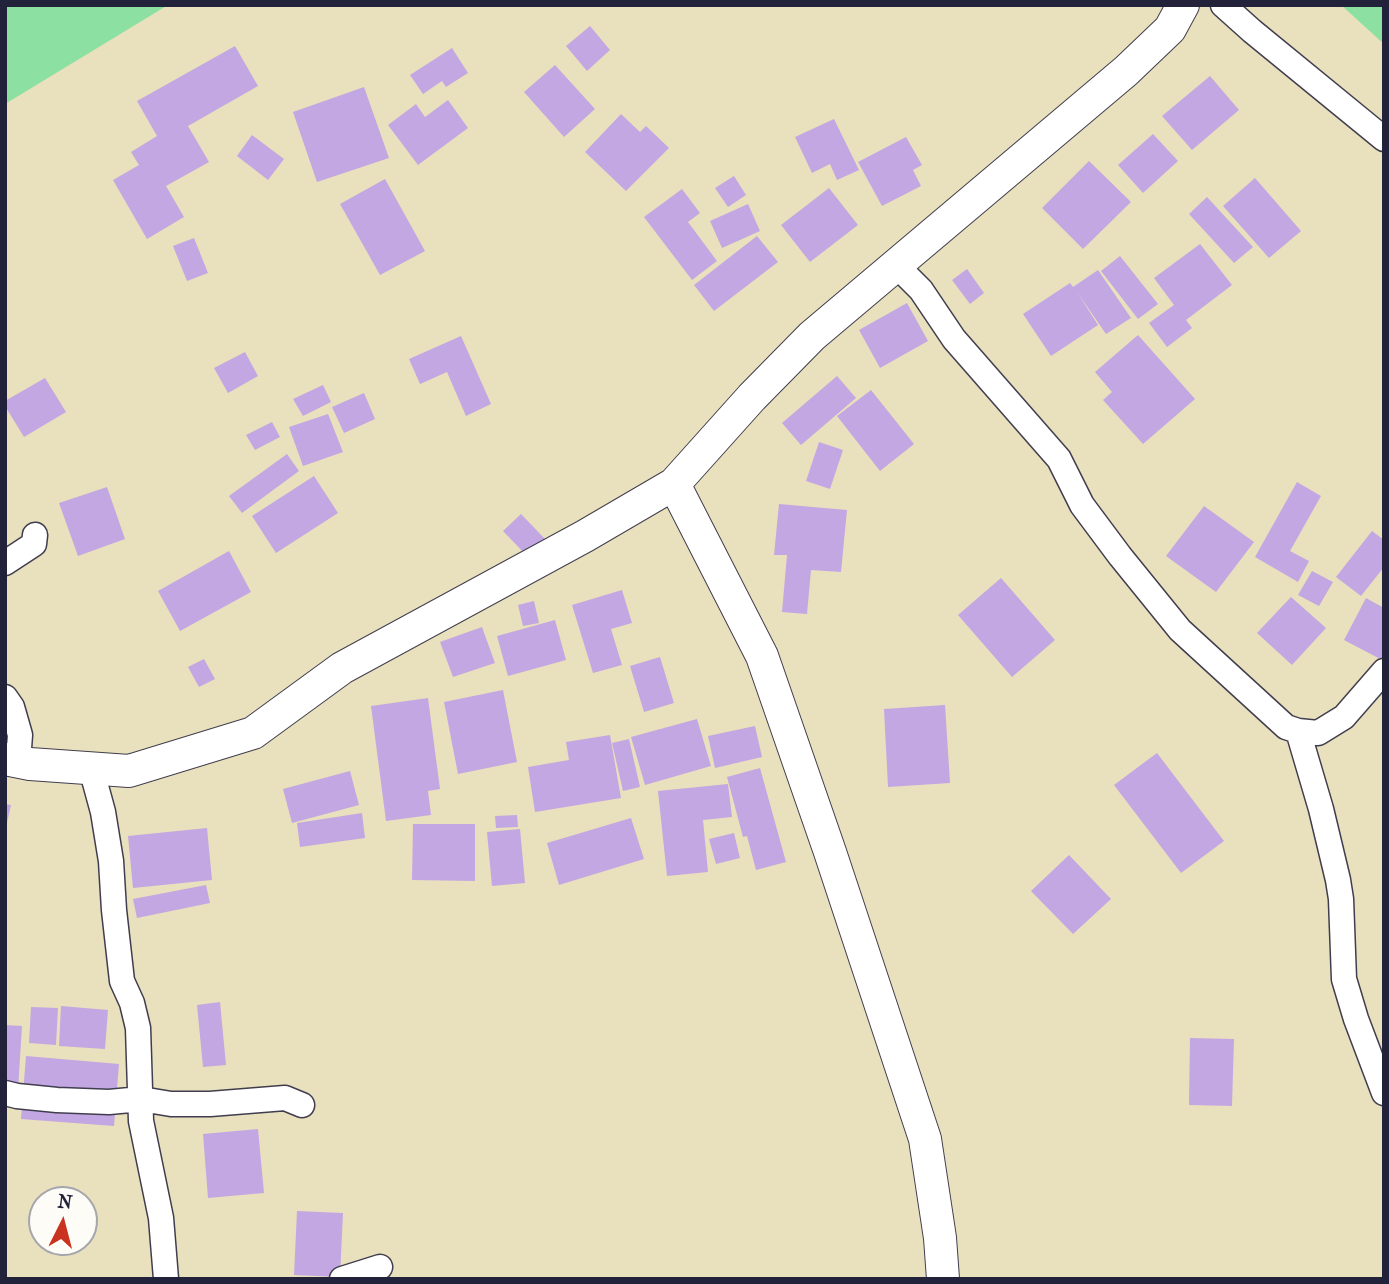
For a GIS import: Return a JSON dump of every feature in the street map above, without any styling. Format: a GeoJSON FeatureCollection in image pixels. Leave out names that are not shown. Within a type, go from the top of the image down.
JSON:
{"type":"FeatureCollection","features":[{"type":"Feature","properties":{"kind":"street"},"geometry":{"type":"LineString","coordinates":[[5,697],[12,707],[20,735],[12,760],[30,764],[129,771],[253,733],[342,668],[585,536],[674,484],[752,397],[812,336],[1126,71],[1170,29],[1183,5]]}},
{"type":"Feature","properties":{"kind":"street"},"geometry":{"type":"LineString","coordinates":[[1223,5],[1384,139]]}},
{"type":"Feature","properties":{"kind":"street"},"geometry":{"type":"LineString","coordinates":[[895,264],[921,290],[954,339],[1059,459],[1082,505],[1180,630],[1286,727],[1318,733],[1344,717],[1384,671]]}},
{"type":"Feature","properties":{"kind":"street"},"geometry":{"type":"LineString","coordinates":[[674,484],[762,656],[830,852],[925,1139],[940,1238],[943,1279]]}},
{"type":"Feature","properties":{"kind":"street"},"geometry":{"type":"LineString","coordinates":[[5,563],[34,544],[35,534]]}},
{"type":"Feature","properties":{"kind":"street"},"geometry":{"type":"LineString","coordinates":[[1298,731],[1338,880],[1344,979],[1384,1093]]}},
{"type":"Feature","properties":{"kind":"street"},"geometry":{"type":"LineString","coordinates":[[91,768],[103,812],[111,861],[121,981],[132,1003],[138,1028],[141,1121],[161,1218],[166,1279]]}},
{"type":"Feature","properties":{"kind":"street"},"geometry":{"type":"LineString","coordinates":[[5,1093],[57,1100],[109,1102],[141,1099],[171,1104],[285,1098],[302,1105]]}},
{"type":"Feature","properties":{"kind":"street"},"geometry":{"type":"LineString","coordinates":[[342,1279],[380,1267]]}},
{"type":"Feature","properties":{"kind":"green space"},"geometry":{"type":"Polygon","coordinates":[[[5,5],[168,5],[5,104],[5,5]]]}},
{"type":"Feature","properties":{"kind":"green space"},"geometry":{"type":"Polygon","coordinates":[[[1341,5],[1384,5],[1384,44],[1341,5]]]}},
{"type":"Feature","properties":{"kind":"building"},"geometry":{"type":"Polygon","coordinates":[[[590,26],[610,50],[587,71],[566,46],[590,26]]]}},
{"type":"Feature","properties":{"kind":"building"},"geometry":{"type":"Polygon","coordinates":[[[235,46],[258,86],[188,126],[209,162],[166,186],[184,217],[147,239],[113,180],[139,165],[131,152],[157,136],[137,101],[235,46]]]}},
{"type":"Feature","properties":{"kind":"building"},"geometry":{"type":"Polygon","coordinates":[[[452,48],[468,73],[446,87],[442,81],[423,94],[410,75],[452,48]]]}},
{"type":"Feature","properties":{"kind":"building"},"geometry":{"type":"Polygon","coordinates":[[[555,65],[595,109],[564,137],[524,92],[555,65]]]}},
{"type":"Feature","properties":{"kind":"building"},"geometry":{"type":"Polygon","coordinates":[[[1210,76],[1239,110],[1192,150],[1162,116],[1210,76]]]}},
{"type":"Feature","properties":{"kind":"building"},"geometry":{"type":"Polygon","coordinates":[[[364,87],[389,158],[317,182],[293,112],[364,87]]]}},
{"type":"Feature","properties":{"kind":"building"},"geometry":{"type":"Polygon","coordinates":[[[448,100],[468,128],[418,165],[388,125],[416,104],[425,117],[448,100]]]}},
{"type":"Feature","properties":{"kind":"building"},"geometry":{"type":"Polygon","coordinates":[[[621,114],[640,132],[646,126],[669,148],[626,191],[585,152],[621,114]]]}},
{"type":"Feature","properties":{"kind":"building"},"geometry":{"type":"Polygon","coordinates":[[[834,119],[859,170],[837,180],[830,164],[812,173],[795,137],[834,119]]]}},
{"type":"Feature","properties":{"kind":"building"},"geometry":{"type":"Polygon","coordinates":[[[1153,134],[1178,161],[1143,193],[1118,165],[1153,134]]]}},
{"type":"Feature","properties":{"kind":"building"},"geometry":{"type":"Polygon","coordinates":[[[252,135],[284,159],[268,180],[237,156],[252,135]]]}},
{"type":"Feature","properties":{"kind":"building"},"geometry":{"type":"Polygon","coordinates":[[[906,137],[922,165],[913,170],[921,186],[882,206],[858,162],[906,137]]]}},
{"type":"Feature","properties":{"kind":"building"},"geometry":{"type":"Polygon","coordinates":[[[1089,161],[1131,202],[1083,249],[1042,208],[1089,161]]]}},
{"type":"Feature","properties":{"kind":"building"},"geometry":{"type":"Polygon","coordinates":[[[734,176],[746,195],[728,207],[715,188],[734,176]]]}},
{"type":"Feature","properties":{"kind":"building"},"geometry":{"type":"Polygon","coordinates":[[[1255,178],[1301,231],[1269,258],[1223,206],[1255,178]]]}},
{"type":"Feature","properties":{"kind":"building"},"geometry":{"type":"Polygon","coordinates":[[[385,179],[425,251],[380,275],[340,204],[385,179]]]}},
{"type":"Feature","properties":{"kind":"building"},"geometry":{"type":"Polygon","coordinates":[[[829,188],[858,225],[810,262],[781,225],[829,188]]]}},
{"type":"Feature","properties":{"kind":"building"},"geometry":{"type":"Polygon","coordinates":[[[682,189],[700,213],[688,222],[717,261],[692,280],[644,217],[682,189]]]}},
{"type":"Feature","properties":{"kind":"building"},"geometry":{"type":"Polygon","coordinates":[[[1207,197],[1253,247],[1234,263],[1189,214],[1207,197]]]}},
{"type":"Feature","properties":{"kind":"building"},"geometry":{"type":"Polygon","coordinates":[[[748,204],[760,231],[722,248],[710,221],[748,204]]]}},
{"type":"Feature","properties":{"kind":"building"},"geometry":{"type":"Polygon","coordinates":[[[757,236],[778,262],[714,311],[694,285],[757,236]]]}},
{"type":"Feature","properties":{"kind":"building"},"geometry":{"type":"Polygon","coordinates":[[[194,238],[208,273],[187,281],[173,246],[194,238]]]}},
{"type":"Feature","properties":{"kind":"building"},"geometry":{"type":"Polygon","coordinates":[[[1200,244],[1232,285],[1186,320],[1192,328],[1167,347],[1149,323],[1174,305],[1154,278],[1200,244]]]}},
{"type":"Feature","properties":{"kind":"building"},"geometry":{"type":"Polygon","coordinates":[[[1120,256],[1158,304],[1138,319],[1101,271],[1120,256]]]}},
{"type":"Feature","properties":{"kind":"building"},"geometry":{"type":"Polygon","coordinates":[[[967,269],[984,293],[970,304],[952,280],[967,269]]]}},
{"type":"Feature","properties":{"kind":"building"},"geometry":{"type":"Polygon","coordinates":[[[1098,270],[1131,318],[1106,334],[1077,292],[1098,325],[1051,356],[1023,314],[1070,283],[1073,287],[1098,270]]]}},
{"type":"Feature","properties":{"kind":"building"},"geometry":{"type":"Polygon","coordinates":[[[907,303],[928,341],[880,368],[859,330],[907,303]]]}},
{"type":"Feature","properties":{"kind":"building"},"geometry":{"type":"Polygon","coordinates":[[[1138,335],[1195,399],[1143,444],[1103,400],[1112,392],[1095,372],[1138,335]]]}},
{"type":"Feature","properties":{"kind":"building"},"geometry":{"type":"Polygon","coordinates":[[[461,336],[491,404],[466,416],[447,372],[420,384],[409,359],[461,336]]]}},
{"type":"Feature","properties":{"kind":"building"},"geometry":{"type":"Polygon","coordinates":[[[245,352],[258,376],[228,393],[214,368],[245,352]]]}},
{"type":"Feature","properties":{"kind":"building"},"geometry":{"type":"Polygon","coordinates":[[[837,376],[856,398],[801,445],[782,423],[837,376]]]}},
{"type":"Feature","properties":{"kind":"building"},"geometry":{"type":"Polygon","coordinates":[[[45,378],[66,412],[24,437],[5,406],[5,401],[45,378]]]}},
{"type":"Feature","properties":{"kind":"building"},"geometry":{"type":"Polygon","coordinates":[[[323,385],[331,402],[303,416],[293,399],[323,385]]]}},
{"type":"Feature","properties":{"kind":"building"},"geometry":{"type":"Polygon","coordinates":[[[871,390],[914,444],[880,471],[837,416],[871,390]]]}},
{"type":"Feature","properties":{"kind":"building"},"geometry":{"type":"Polygon","coordinates":[[[364,393],[375,419],[344,433],[332,407],[364,393]]]}},
{"type":"Feature","properties":{"kind":"building"},"geometry":{"type":"Polygon","coordinates":[[[328,414],[343,452],[303,466],[289,427],[328,414]]]}},
{"type":"Feature","properties":{"kind":"building"},"geometry":{"type":"Polygon","coordinates":[[[272,422],[280,437],[255,450],[246,435],[272,422]]]}},
{"type":"Feature","properties":{"kind":"building"},"geometry":{"type":"Polygon","coordinates":[[[819,442],[843,450],[830,489],[806,481],[819,442]]]}},
{"type":"Feature","properties":{"kind":"building"},"geometry":{"type":"Polygon","coordinates":[[[287,454],[299,471],[242,513],[229,496],[287,454]]]}},
{"type":"Feature","properties":{"kind":"building"},"geometry":{"type":"Polygon","coordinates":[[[314,476],[338,513],[276,553],[252,516],[314,476]]]}},
{"type":"Feature","properties":{"kind":"building"},"geometry":{"type":"Polygon","coordinates":[[[1297,482],[1321,496],[1290,551],[1309,561],[1298,582],[1255,557],[1297,482]]]}},
{"type":"Feature","properties":{"kind":"building"},"geometry":{"type":"Polygon","coordinates":[[[107,487],[125,539],[78,556],[59,503],[107,487]]]}},
{"type":"Feature","properties":{"kind":"building"},"geometry":{"type":"Polygon","coordinates":[[[779,504],[847,510],[841,572],[811,570],[807,614],[782,612],[787,555],[774,555],[779,504]]]}},
{"type":"Feature","properties":{"kind":"building"},"geometry":{"type":"Polygon","coordinates":[[[1204,506],[1254,542],[1216,592],[1166,556],[1204,506]]]}},
{"type":"Feature","properties":{"kind":"building"},"geometry":{"type":"Polygon","coordinates":[[[521,514],[545,539],[527,556],[503,531],[521,514]]]}},
{"type":"Feature","properties":{"kind":"building"},"geometry":{"type":"Polygon","coordinates":[[[1372,531],[1384,540],[1384,567],[1361,596],[1336,577],[1372,531]]]}},
{"type":"Feature","properties":{"kind":"building"},"geometry":{"type":"Polygon","coordinates":[[[229,551],[251,592],[180,631],[158,591],[229,551]]]}},
{"type":"Feature","properties":{"kind":"building"},"geometry":{"type":"Polygon","coordinates":[[[1312,571],[1333,582],[1319,606],[1298,595],[1312,571]]]}},
{"type":"Feature","properties":{"kind":"building"},"geometry":{"type":"Polygon","coordinates":[[[1001,578],[1055,640],[1012,677],[958,615],[1001,578]]]}},
{"type":"Feature","properties":{"kind":"building"},"geometry":{"type":"Polygon","coordinates":[[[622,590],[632,623],[611,629],[622,665],[593,673],[572,605],[622,590]]]}},
{"type":"Feature","properties":{"kind":"building"},"geometry":{"type":"Polygon","coordinates":[[[1291,597],[1326,628],[1292,665],[1257,633],[1291,597]]]}},
{"type":"Feature","properties":{"kind":"building"},"geometry":{"type":"Polygon","coordinates":[[[1366,598],[1384,608],[1384,661],[1344,640],[1366,598]]]}},
{"type":"Feature","properties":{"kind":"building"},"geometry":{"type":"Polygon","coordinates":[[[534,601],[539,623],[523,626],[518,605],[534,601]]]}},
{"type":"Feature","properties":{"kind":"building"},"geometry":{"type":"Polygon","coordinates":[[[555,620],[566,660],[508,676],[497,636],[555,620]]]}},
{"type":"Feature","properties":{"kind":"building"},"geometry":{"type":"Polygon","coordinates":[[[482,627],[495,663],[453,677],[440,642],[482,627]]]}},
{"type":"Feature","properties":{"kind":"building"},"geometry":{"type":"Polygon","coordinates":[[[660,657],[674,703],[644,712],[630,666],[660,657]]]}},
{"type":"Feature","properties":{"kind":"building"},"geometry":{"type":"Polygon","coordinates":[[[204,659],[215,679],[199,687],[188,667],[204,659]]]}},
{"type":"Feature","properties":{"kind":"building"},"geometry":{"type":"Polygon","coordinates":[[[503,690],[517,762],[458,774],[444,702],[503,690]]]}},
{"type":"Feature","properties":{"kind":"building"},"geometry":{"type":"Polygon","coordinates":[[[428,698],[440,789],[428,791],[431,815],[386,821],[371,706],[428,698]]]}},
{"type":"Feature","properties":{"kind":"building"},"geometry":{"type":"Polygon","coordinates":[[[945,705],[950,783],[888,787],[884,709],[945,705]]]}},
{"type":"Feature","properties":{"kind":"building"},"geometry":{"type":"Polygon","coordinates":[[[697,719],[711,766],[645,785],[631,737],[697,719]]]}},
{"type":"Feature","properties":{"kind":"building"},"geometry":{"type":"Polygon","coordinates":[[[755,726],[762,757],[715,768],[708,736],[755,726]]]}},
{"type":"Feature","properties":{"kind":"building"},"geometry":{"type":"Polygon","coordinates":[[[610,735],[621,798],[535,812],[528,767],[569,760],[566,742],[610,735]]]}},
{"type":"Feature","properties":{"kind":"building"},"geometry":{"type":"Polygon","coordinates":[[[629,739],[640,787],[623,791],[612,743],[629,739]]]}},
{"type":"Feature","properties":{"kind":"building"},"geometry":{"type":"Polygon","coordinates":[[[1157,753],[1224,841],[1181,873],[1114,785],[1157,753]]]}},
{"type":"Feature","properties":{"kind":"building"},"geometry":{"type":"Polygon","coordinates":[[[760,768],[786,862],[756,870],[747,836],[743,837],[727,777],[760,768]]]}},
{"type":"Feature","properties":{"kind":"building"},"geometry":{"type":"Polygon","coordinates":[[[350,771],[359,805],[292,823],[283,789],[350,771]]]}},
{"type":"Feature","properties":{"kind":"building"},"geometry":{"type":"Polygon","coordinates":[[[728,784],[732,817],[703,820],[708,872],[667,876],[658,791],[728,784]]]}},
{"type":"Feature","properties":{"kind":"building"},"geometry":{"type":"Polygon","coordinates":[[[5,804],[11,805],[6,827],[5,827],[5,804]]]}},
{"type":"Feature","properties":{"kind":"building"},"geometry":{"type":"Polygon","coordinates":[[[362,813],[365,838],[300,847],[297,823],[362,813]]]}},
{"type":"Feature","properties":{"kind":"building"},"geometry":{"type":"Polygon","coordinates":[[[517,815],[518,827],[496,828],[495,816],[517,815]]]}},
{"type":"Feature","properties":{"kind":"building"},"geometry":{"type":"Polygon","coordinates":[[[631,818],[644,859],[559,885],[547,843],[631,818]]]}},
{"type":"Feature","properties":{"kind":"building"},"geometry":{"type":"Polygon","coordinates":[[[413,824],[475,824],[475,881],[412,880],[413,824]]]}},
{"type":"Feature","properties":{"kind":"building"},"geometry":{"type":"Polygon","coordinates":[[[207,828],[212,880],[133,888],[128,836],[207,828]]]}},
{"type":"Feature","properties":{"kind":"building"},"geometry":{"type":"Polygon","coordinates":[[[520,829],[525,883],[492,886],[487,832],[520,829]]]}},
{"type":"Feature","properties":{"kind":"building"},"geometry":{"type":"Polygon","coordinates":[[[734,833],[740,858],[716,864],[709,839],[734,833]]]}},
{"type":"Feature","properties":{"kind":"building"},"geometry":{"type":"Polygon","coordinates":[[[1069,855],[1111,899],[1073,934],[1031,891],[1069,855]]]}},
{"type":"Feature","properties":{"kind":"building"},"geometry":{"type":"Polygon","coordinates":[[[206,885],[210,903],[137,918],[133,899],[206,885]]]}},
{"type":"Feature","properties":{"kind":"building"},"geometry":{"type":"Polygon","coordinates":[[[220,1002],[226,1065],[203,1067],[197,1005],[220,1002]]]}},
{"type":"Feature","properties":{"kind":"building"},"geometry":{"type":"Polygon","coordinates":[[[61,1006],[108,1010],[105,1049],[59,1046],[61,1006]]]}},
{"type":"Feature","properties":{"kind":"building"},"geometry":{"type":"Polygon","coordinates":[[[31,1007],[58,1008],[56,1045],[29,1043],[31,1007]]]}},
{"type":"Feature","properties":{"kind":"building"},"geometry":{"type":"Polygon","coordinates":[[[5,1025],[22,1026],[18,1090],[5,1089],[5,1025]]]}},
{"type":"Feature","properties":{"kind":"building"},"geometry":{"type":"Polygon","coordinates":[[[1190,1038],[1234,1039],[1232,1106],[1189,1105],[1190,1038]]]}},
{"type":"Feature","properties":{"kind":"building"},"geometry":{"type":"Polygon","coordinates":[[[26,1056],[119,1064],[114,1126],[21,1119],[26,1056]]]}},
{"type":"Feature","properties":{"kind":"building"},"geometry":{"type":"Polygon","coordinates":[[[258,1129],[264,1193],[208,1198],[203,1134],[258,1129]]]}},
{"type":"Feature","properties":{"kind":"building"},"geometry":{"type":"Polygon","coordinates":[[[297,1211],[343,1213],[340,1277],[294,1275],[297,1211]]]}}]}
